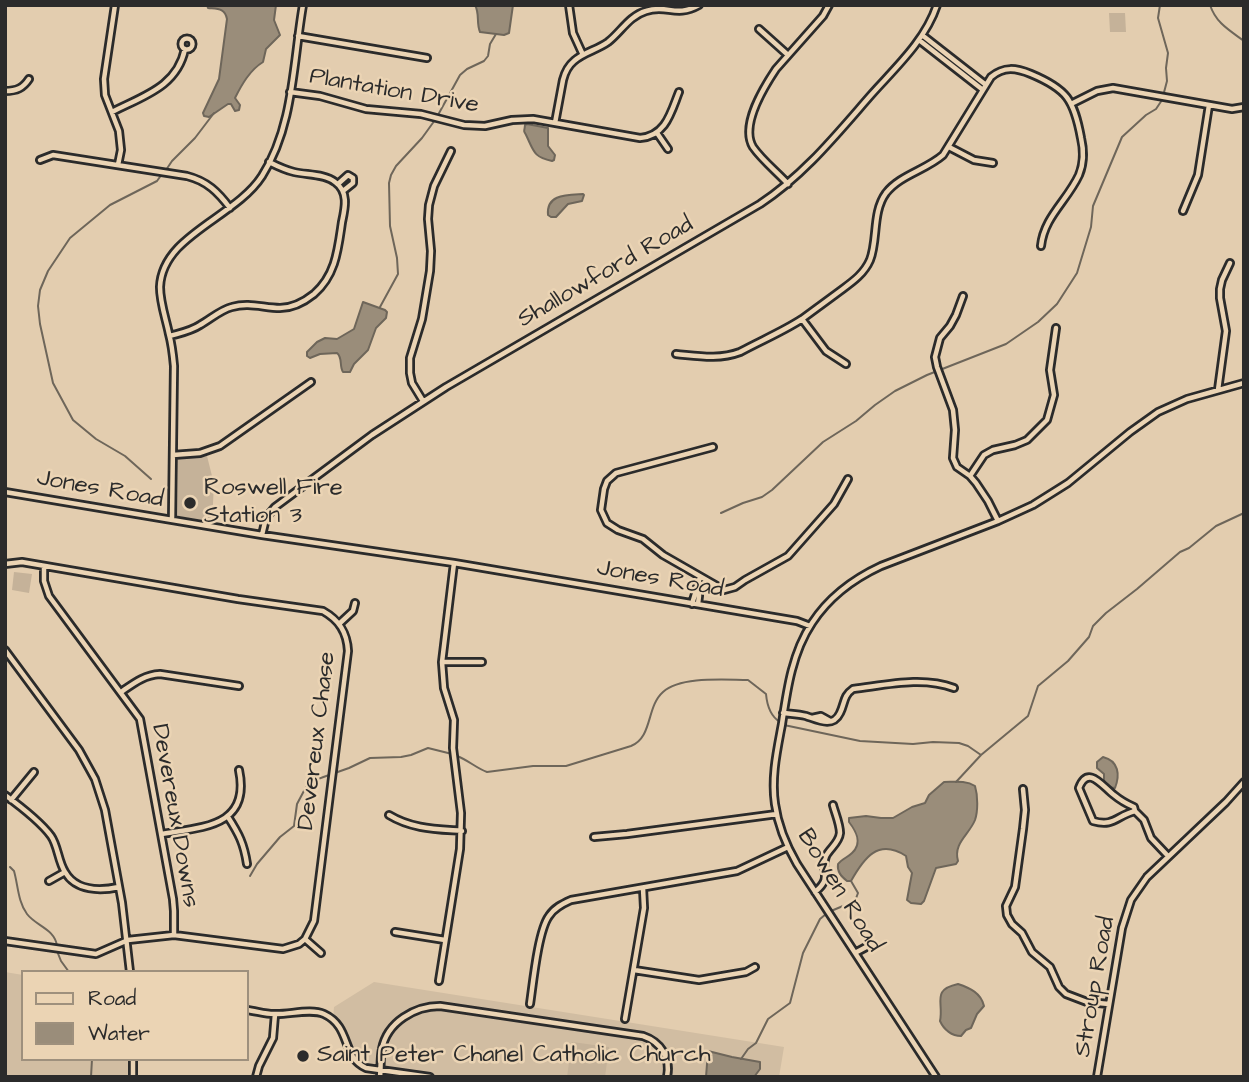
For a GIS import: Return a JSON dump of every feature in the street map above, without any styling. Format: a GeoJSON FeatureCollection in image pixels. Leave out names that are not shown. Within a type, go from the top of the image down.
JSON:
{"type":"FeatureCollection","features":[{"type":"Feature","properties":{"kind":"street"},"geometry":{"type":"LineString","coordinates":[[116,5],[104,79],[105,95],[121,137],[118,165]]}},
{"type":"Feature","properties":{"kind":"street"},"geometry":{"type":"LineString","coordinates":[[172,520],[174,366],[160,292],[161,278],[172,253],[253,188],[269,162],[283,128],[303,5]]}},
{"type":"Feature","properties":{"kind":"street"},"geometry":{"type":"LineString","coordinates":[[569,5],[573,33],[583,55]]}},
{"type":"Feature","properties":{"kind":"street"},"geometry":{"type":"LineString","coordinates":[[555,123],[565,73],[572,62],[607,43],[642,12],[658,9],[681,12],[699,5]]}},
{"type":"Feature","properties":{"kind":"street"},"geometry":{"type":"LineString","coordinates":[[788,184],[754,149],[748,130],[770,79],[823,16],[829,5]]}},
{"type":"Feature","properties":{"kind":"street","name":"Shallowford Road"},"geometry":{"type":"LineString","coordinates":[[262,535],[266,518],[275,507],[372,435],[423,401],[741,215],[788,184],[814,159],[920,38],[937,5]]}},
{"type":"Feature","properties":{"kind":"street"},"geometry":{"type":"LineString","coordinates":[[759,29],[788,55]]}},
{"type":"Feature","properties":{"kind":"street"},"geometry":{"type":"LineString","coordinates":[[298,36],[427,58]]}},
{"type":"Feature","properties":{"kind":"street"},"geometry":{"type":"LineString","coordinates":[[920,38],[984,87]]}},
{"type":"Feature","properties":{"kind":"street"},"geometry":{"type":"LineString","coordinates":[[112,112],[169,81],[180,67],[185,49]]}},
{"type":"Feature","properties":{"kind":"street"},"geometry":{"type":"LineString","coordinates":[[676,354],[714,357],[731,355],[802,319],[854,281],[865,269],[872,252],[879,206],[887,191],[935,162],[949,146],[991,77],[1008,68],[1017,69],[1052,84],[1063,93],[1072,104],[1083,146],[1082,165],[1076,181],[1048,222],[1041,246]]}},
{"type":"Feature","properties":{"kind":"street"},"geometry":{"type":"LineString","coordinates":[[5,91],[24,87],[30,79]]}},
{"type":"Feature","properties":{"kind":"street"},"geometry":{"type":"LineString","coordinates":[[1072,104],[1097,91],[1113,88],[1232,109],[1244,107]]}},
{"type":"Feature","properties":{"kind":"street","name":"Plantation Drive"},"geometry":{"type":"LineString","coordinates":[[290,92],[320,96],[366,109],[421,114],[464,125],[485,126],[523,119],[640,138],[657,133]]}},
{"type":"Feature","properties":{"kind":"street"},"geometry":{"type":"LineString","coordinates":[[669,148],[657,133],[666,124],[679,92]]}},
{"type":"Feature","properties":{"kind":"street"},"geometry":{"type":"LineString","coordinates":[[1183,211],[1199,172],[1209,105]]}},
{"type":"Feature","properties":{"kind":"street"},"geometry":{"type":"LineString","coordinates":[[949,146],[974,160],[993,163]]}},
{"type":"Feature","properties":{"kind":"street"},"geometry":{"type":"LineString","coordinates":[[423,401],[412,383],[409,362],[422,318],[430,271],[429,205],[434,186],[451,151]]}},
{"type":"Feature","properties":{"kind":"street"},"geometry":{"type":"LineString","coordinates":[[40,160],[53,155],[187,176],[215,189],[230,208]]}},
{"type":"Feature","properties":{"kind":"street"},"geometry":{"type":"LineString","coordinates":[[170,336],[194,329],[234,306],[251,304],[286,308],[299,304],[326,282],[335,263],[345,204],[343,191],[328,178],[292,171],[269,162]]}},
{"type":"Feature","properties":{"kind":"street"},"geometry":{"type":"LineString","coordinates":[[338,184],[348,176],[353,177],[353,183],[343,191]]}},
{"type":"Feature","properties":{"kind":"street"},"geometry":{"type":"LineString","coordinates":[[1218,390],[1226,331],[1220,289],[1230,263]]}},
{"type":"Feature","properties":{"kind":"street"},"geometry":{"type":"LineString","coordinates":[[962,296],[956,315],[940,338],[935,357],[953,410],[953,458],[957,467],[970,476],[988,501],[998,521]]}},
{"type":"Feature","properties":{"kind":"street"},"geometry":{"type":"LineString","coordinates":[[802,319],[826,351],[846,364]]}},
{"type":"Feature","properties":{"kind":"street"},"geometry":{"type":"LineString","coordinates":[[970,476],[984,455],[1027,440],[1047,420],[1054,394],[1050,370],[1056,328]]}},
{"type":"Feature","properties":{"kind":"street"},"geometry":{"type":"LineString","coordinates":[[173,455],[200,453],[220,446],[311,382]]}},
{"type":"Feature","properties":{"kind":"street"},"geometry":{"type":"LineString","coordinates":[[810,626],[833,597],[863,575],[1033,505],[1068,483],[1158,412],[1179,402],[1244,383]]}},
{"type":"Feature","properties":{"kind":"street"},"geometry":{"type":"LineString","coordinates":[[713,447],[616,473],[605,485],[601,505],[604,518],[612,527],[643,539],[663,555],[728,590],[784,559],[834,504],[848,479]]}},
{"type":"Feature","properties":{"kind":"street","name":"Jones Road"},"geometry":{"type":"LineString","coordinates":[[5,492],[262,535],[454,563],[797,621],[810,626]]}},
{"type":"Feature","properties":{"kind":"street","name":"Devereux Chase"},"geometry":{"type":"LineString","coordinates":[[5,564],[22,562],[323,611],[339,624],[346,636],[348,651],[314,921],[305,939]]}},
{"type":"Feature","properties":{"kind":"street"},"geometry":{"type":"LineString","coordinates":[[439,981],[462,831],[453,748],[454,720],[444,688],[442,662],[454,563]]}},
{"type":"Feature","properties":{"kind":"street","name":"Devereux Downs"},"geometry":{"type":"LineString","coordinates":[[44,566],[44,581],[49,596],[140,719],[162,834],[174,911],[174,935]]}},
{"type":"Feature","properties":{"kind":"street"},"geometry":{"type":"LineString","coordinates":[[695,604],[693,595],[700,577]]}},
{"type":"Feature","properties":{"kind":"street"},"geometry":{"type":"LineString","coordinates":[[339,624],[353,611],[355,603]]}},
{"type":"Feature","properties":{"kind":"street","name":"Bowen Road"},"geometry":{"type":"LineString","coordinates":[[810,626],[795,659],[783,713],[774,775],[777,814],[788,847],[815,892],[936,1077]]}},
{"type":"Feature","properties":{"kind":"street"},"geometry":{"type":"LineString","coordinates":[[5,650],[79,750],[98,787],[105,810],[119,887],[130,970]]}},
{"type":"Feature","properties":{"kind":"street"},"geometry":{"type":"LineString","coordinates":[[442,662],[482,662]]}},
{"type":"Feature","properties":{"kind":"street"},"geometry":{"type":"LineString","coordinates":[[121,691],[139,679],[160,674],[239,686]]}},
{"type":"Feature","properties":{"kind":"street"},"geometry":{"type":"LineString","coordinates":[[783,713],[811,718],[821,716],[830,721],[840,714],[844,699],[853,689],[907,682],[938,683],[954,688]]}},
{"type":"Feature","properties":{"kind":"street"},"geometry":{"type":"LineString","coordinates":[[162,834],[208,826],[228,817],[239,798],[239,770]]}},
{"type":"Feature","properties":{"kind":"street"},"geometry":{"type":"LineString","coordinates":[[11,800],[34,772]]}},
{"type":"Feature","properties":{"kind":"street"},"geometry":{"type":"LineString","coordinates":[[1135,811],[1111,823],[1093,821],[1079,788],[1081,783],[1093,778],[1100,781],[1115,797],[1133,807],[1144,820],[1151,838],[1168,856]]}},
{"type":"Feature","properties":{"kind":"street","name":"Stroup Road"},"geometry":{"type":"LineString","coordinates":[[1097,1077],[1127,909],[1141,884],[1244,782]]}},
{"type":"Feature","properties":{"kind":"street"},"geometry":{"type":"LineString","coordinates":[[1023,789],[1023,829],[1015,887],[1006,906],[1007,915],[1032,952],[1050,967],[1063,992],[1087,1002],[1109,1004]]}},
{"type":"Feature","properties":{"kind":"street"},"geometry":{"type":"LineString","coordinates":[[5,795],[43,826],[51,836],[65,872],[74,881],[94,890],[119,887]]}},
{"type":"Feature","properties":{"kind":"street"},"geometry":{"type":"LineString","coordinates":[[1125,803],[1126,814]]}},
{"type":"Feature","properties":{"kind":"street"},"geometry":{"type":"LineString","coordinates":[[815,892],[824,884],[824,863],[840,836],[833,805]]}},
{"type":"Feature","properties":{"kind":"street"},"geometry":{"type":"LineString","coordinates":[[594,837],[777,814]]}},
{"type":"Feature","properties":{"kind":"street"},"geometry":{"type":"LineString","coordinates":[[389,815],[418,827],[462,831]]}},
{"type":"Feature","properties":{"kind":"street"},"geometry":{"type":"LineString","coordinates":[[228,817],[239,834],[247,864]]}},
{"type":"Feature","properties":{"kind":"street"},"geometry":{"type":"LineString","coordinates":[[530,1004],[543,929],[546,920],[561,905],[737,872],[788,847]]}},
{"type":"Feature","properties":{"kind":"street"},"geometry":{"type":"LineString","coordinates":[[50,881],[65,872]]}},
{"type":"Feature","properties":{"kind":"street"},"geometry":{"type":"LineString","coordinates":[[625,1019],[644,908],[643,888]]}},
{"type":"Feature","properties":{"kind":"street"},"geometry":{"type":"LineString","coordinates":[[395,932],[445,940]]}},
{"type":"Feature","properties":{"kind":"street"},"geometry":{"type":"LineString","coordinates":[[5,941],[96,954],[128,940],[174,935],[273,949],[290,948],[305,939],[321,953]]}},
{"type":"Feature","properties":{"kind":"street"},"geometry":{"type":"LineString","coordinates":[[855,953],[868,946]]}},
{"type":"Feature","properties":{"kind":"street"},"geometry":{"type":"LineString","coordinates":[[634,970],[699,980],[746,972],[755,967]]}},
{"type":"Feature","properties":{"kind":"street"},"geometry":{"type":"LineString","coordinates":[[380,1077],[385,1038],[404,1016],[429,1006],[643,1036],[653,1040],[663,1053],[667,1060],[667,1077]]}},
{"type":"Feature","properties":{"kind":"street"},"geometry":{"type":"LineString","coordinates":[[248,1010],[275,1014],[320,1012],[336,1021],[341,1028],[355,1062],[366,1068],[430,1077]]}},
{"type":"Feature","properties":{"kind":"street"},"geometry":{"type":"LineString","coordinates":[[256,1077],[271,1045],[275,1014]]}},
{"type":"Feature","properties":{"kind":"shaded area"},"geometry":{"type":"Polygon","coordinates":[[[1109,13],[1125,13],[1126,32],[1110,32],[1109,13]]]}},
{"type":"Feature","properties":{"kind":"shaded area"},"geometry":{"type":"Polygon","coordinates":[[[207,456],[214,484],[212,522],[177,516],[178,459],[207,456]]]}},
{"type":"Feature","properties":{"kind":"shaded area"},"geometry":{"type":"Polygon","coordinates":[[[14,572],[32,574],[29,593],[12,590],[14,572]]]}},
{"type":"Feature","properties":{"kind":"shaded area"},"geometry":{"type":"Polygon","coordinates":[[[5,972],[21,975],[21,1061],[132,1061],[130,1077],[5,1077],[5,972]]]}},
{"type":"Feature","properties":{"kind":"shaded area"},"geometry":{"type":"Polygon","coordinates":[[[374,982],[784,1047],[779,1077],[380,1077],[380,1071],[359,1065],[340,1027],[333,1020],[334,1007],[374,982]]]}},
{"type":"Feature","properties":{"kind":"shaded area"},"geometry":{"type":"Polygon","coordinates":[[[572,1042],[609,1047],[605,1077],[567,1077],[572,1042]]]}},
{"type":"Feature","properties":{"kind":"water"},"geometry":{"type":"Polygon","coordinates":[[[207,5],[276,5],[274,20],[280,35],[266,49],[263,62],[250,73],[240,88],[235,98],[240,105],[239,110],[235,111],[231,104],[228,104],[209,117],[203,113],[219,79],[227,19],[223,11],[208,8],[207,5]]]}},
{"type":"Feature","properties":{"kind":"water"},"geometry":{"type":"Polygon","coordinates":[[[475,5],[513,5],[509,33],[504,35],[480,32],[475,5]]]}},
{"type":"Feature","properties":{"kind":"water"},"geometry":{"type":"Polygon","coordinates":[[[527,124],[548,128],[548,146],[555,155],[554,160],[541,158],[535,153],[524,131],[527,124]]]}},
{"type":"Feature","properties":{"kind":"water"},"geometry":{"type":"Polygon","coordinates":[[[583,194],[582,201],[568,204],[556,217],[548,215],[548,208],[554,199],[583,194]]]}},
{"type":"Feature","properties":{"kind":"water"},"geometry":{"type":"Polygon","coordinates":[[[363,302],[385,310],[386,318],[376,328],[368,350],[350,372],[343,372],[337,353],[320,354],[310,358],[307,356],[307,352],[317,342],[325,338],[337,339],[354,329],[363,302]]]}},
{"type":"Feature","properties":{"kind":"water"},"geometry":{"type":"Polygon","coordinates":[[[1103,757],[1117,769],[1115,788],[1107,787],[1104,774],[1097,768],[1097,762],[1103,757]]]}},
{"type":"Feature","properties":{"kind":"water"},"geometry":{"type":"Polygon","coordinates":[[[944,782],[964,782],[975,786],[976,816],[958,849],[958,861],[956,864],[936,868],[921,904],[907,900],[912,873],[906,856],[896,851],[887,849],[873,853],[851,881],[843,877],[838,864],[855,849],[858,841],[849,818],[893,818],[925,803],[929,795],[944,782]]]}},
{"type":"Feature","properties":{"kind":"water"},"geometry":{"type":"Polygon","coordinates":[[[958,984],[974,992],[984,1006],[971,1028],[961,1036],[949,1032],[940,1021],[941,993],[958,984]]]}},
{"type":"Feature","properties":{"kind":"water"},"geometry":{"type":"Polygon","coordinates":[[[708,1051],[760,1062],[760,1069],[754,1077],[706,1077],[708,1051]]]}},
{"type":"Feature","properties":{"kind":"waterway"},"geometry":{"type":"LineString","coordinates":[[721,513],[762,497],[772,490],[823,442],[895,391],[927,375],[1006,344],[1038,322],[1057,304],[1077,273],[1091,227],[1093,206],[1122,137],[1156,109],[1162,100],[1167,81],[1168,53],[1158,18],[1160,5]]}},
{"type":"Feature","properties":{"kind":"waterway"},"geometry":{"type":"LineString","coordinates":[[1210,5],[1219,21],[1244,41]]}},
{"type":"Feature","properties":{"kind":"waterway"},"geometry":{"type":"LineString","coordinates":[[438,115],[460,75],[488,56],[490,44],[496,34]]}},
{"type":"Feature","properties":{"kind":"waterway"},"geometry":{"type":"LineString","coordinates":[[166,170],[214,113]]}},
{"type":"Feature","properties":{"kind":"waterway"},"geometry":{"type":"LineString","coordinates":[[380,307],[398,274],[390,226],[391,175],[435,120]]}},
{"type":"Feature","properties":{"kind":"waterway"},"geometry":{"type":"LineString","coordinates":[[151,479],[125,456],[96,439],[73,420],[53,383],[38,306],[40,290],[48,271],[70,238],[110,205],[157,181],[162,174]]}},
{"type":"Feature","properties":{"kind":"waterway"},"geometry":{"type":"LineString","coordinates":[[956,782],[981,755],[1028,716],[1038,686],[1068,661],[1089,637],[1093,626],[1106,613],[1180,552],[1216,526],[1244,513]]}},
{"type":"Feature","properties":{"kind":"waterway"},"geometry":{"type":"LineString","coordinates":[[457,756],[487,772],[533,766],[566,766],[631,746],[643,736],[654,706],[663,692],[692,681],[748,680],[766,694],[770,710],[780,722]]}},
{"type":"Feature","properties":{"kind":"waterway"},"geometry":{"type":"LineString","coordinates":[[784,725],[860,741],[959,743],[981,755]]}},
{"type":"Feature","properties":{"kind":"waterway"},"geometry":{"type":"LineString","coordinates":[[250,876],[280,837],[294,826],[297,804],[306,787],[315,780],[370,758],[401,757],[428,748],[452,754]]}},
{"type":"Feature","properties":{"kind":"waterway"},"geometry":{"type":"LineString","coordinates":[[10,867],[14,871],[24,909],[53,936],[57,946]]}},
{"type":"Feature","properties":{"kind":"waterway"},"geometry":{"type":"LineString","coordinates":[[831,911],[855,901],[858,893],[851,881]]}},
{"type":"Feature","properties":{"kind":"waterway"},"geometry":{"type":"LineString","coordinates":[[741,1059],[756,1043],[768,1019],[790,1003],[803,953],[820,919],[826,914]]}},
{"type":"Feature","properties":{"kind":"waterway"},"geometry":{"type":"LineString","coordinates":[[57,951],[68,970]]}},
{"type":"Feature","properties":{"kind":"waterway"},"geometry":{"type":"LineString","coordinates":[[91,1077],[92,1061]]}},
{"type":"Feature","properties":{"kind":"place","name":"Roswell Fire Station 3"},"geometry":{"type":"Point","coordinates":[190,503]}},
{"type":"Feature","properties":{"kind":"place","name":"Saint Peter Chanel Catholic Church"},"geometry":{"type":"Point","coordinates":[303,1056]}}]}
